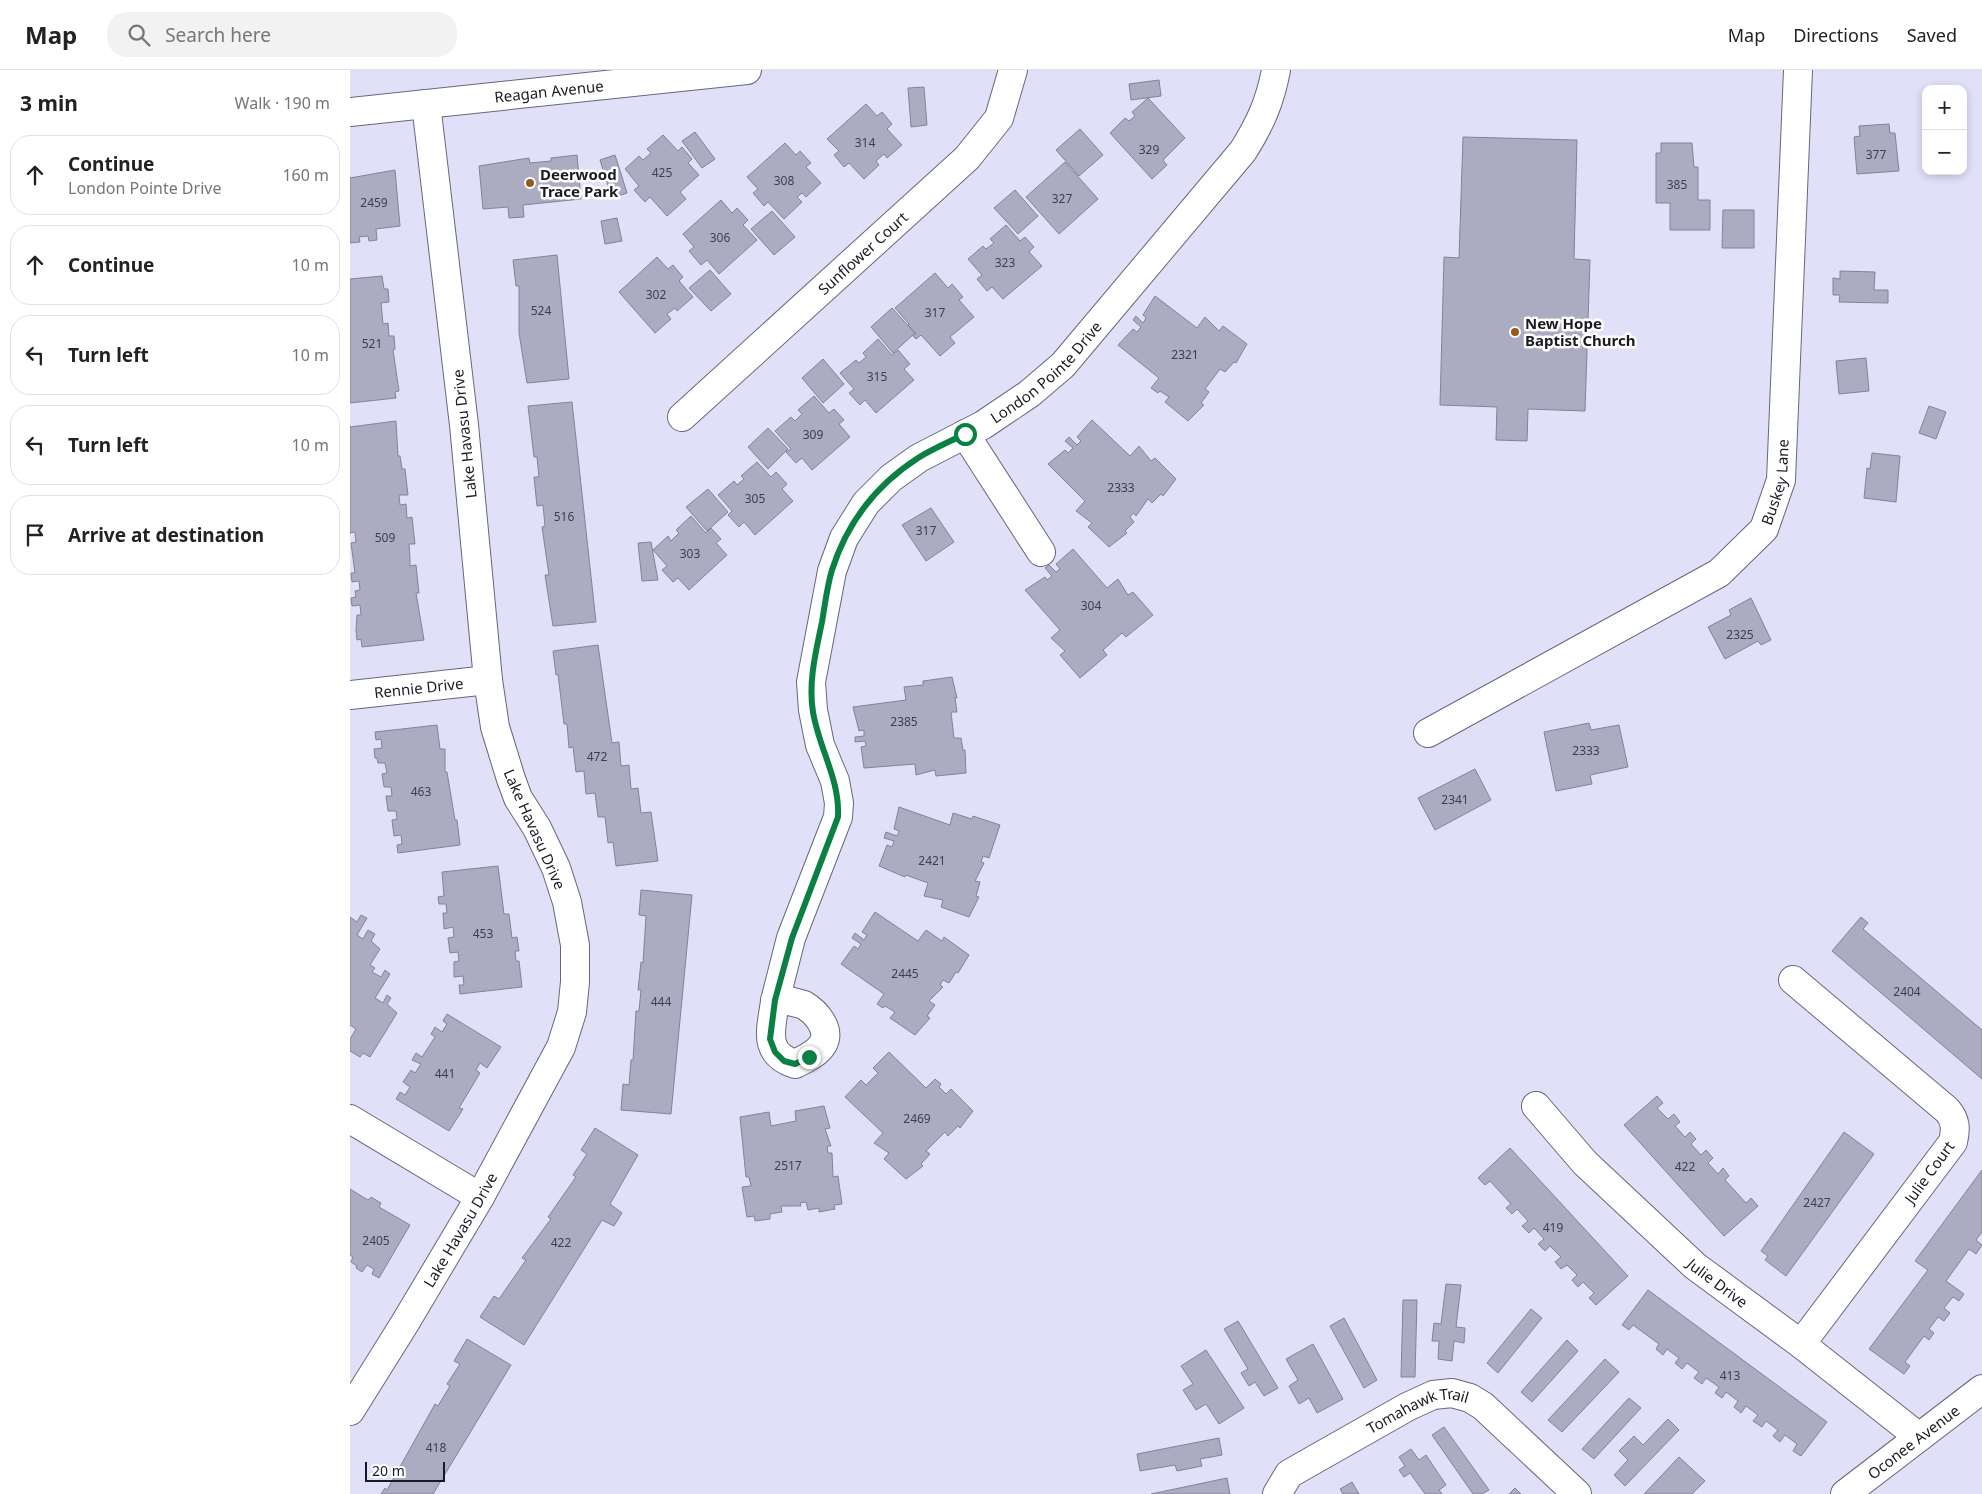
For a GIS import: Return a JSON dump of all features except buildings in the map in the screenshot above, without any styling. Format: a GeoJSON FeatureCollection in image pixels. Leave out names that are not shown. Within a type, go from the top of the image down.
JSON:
{"type":"FeatureCollection","features":[{"type":"Feature","properties":{"kind":"street","name":"Reagan Avenue"},"geometry":{"type":"LineString","coordinates":[[350,112],[747,70]]}},
{"type":"Feature","properties":{"kind":"street","name":"Sunflower Court"},"geometry":{"type":"LineString","coordinates":[[682,417],[967,158],[999,118],[1012,70]]}},
{"type":"Feature","properties":{"kind":"street","name":"London Pointe Drive"},"geometry":{"type":"LineString","coordinates":[[775,1000],[792,938],[838,817],[839,803],[835,781],[820,745],[813,710],[812,682],[832,571],[844,538],[866,503],[891,478],[919,458],[983,425],[1029,394],[1063,365],[1242,151],[1260,124],[1272,93],[1276,70]]}},
{"type":"Feature","properties":{"kind":"street","name":"Buskey Lane"},"geometry":{"type":"LineString","coordinates":[[1428,733],[1719,572],[1764,529],[1781,480],[1798,70]]}},
{"type":"Feature","properties":{"kind":"street","name":"Lake Havasu Drive"},"geometry":{"type":"LineString","coordinates":[[350,1411],[480,1197],[561,1047],[572,1012],[575,982],[575,945],[567,902],[556,868],[538,828],[518,798],[495,727],[488,680],[464,425],[426,104]]}},
{"type":"Feature","properties":{"kind":"street"},"geometry":{"type":"LineString","coordinates":[[965,434],[1041,552]]}},
{"type":"Feature","properties":{"kind":"street","name":"Rennie Drive"},"geometry":{"type":"LineString","coordinates":[[350,695],[488,680]]}},
{"type":"Feature","properties":{"kind":"street","name":"Julie Court"},"geometry":{"type":"LineString","coordinates":[[1793,980],[1947,1110],[1952,1116],[1956,1129],[1953,1142],[1801,1344]]}},
{"type":"Feature","properties":{"kind":"street","name":"Julie Drive"},"geometry":{"type":"LineString","coordinates":[[1536,1106],[1585,1163],[1695,1266],[1801,1344],[1919,1436]]}},
{"type":"Feature","properties":{"kind":"street"},"geometry":{"type":"LineString","coordinates":[[350,1118],[480,1197]]}},
{"type":"Feature","properties":{"kind":"street","name":"Oconee Avenue"},"geometry":{"type":"LineString","coordinates":[[1845,1494],[1982,1389]]}},
{"type":"Feature","properties":{"kind":"street","name":"Tomahawk Trail"},"geometry":{"type":"LineString","coordinates":[[1277,1494],[1289,1474],[1303,1466],[1416,1403],[1433,1395],[1452,1394],[1470,1398],[1483,1406],[1577,1494]]}},
{"type":"Feature","properties":{"kind":"place","name":"Deerwood Trace Park"},"geometry":{"type":"Point","coordinates":[530,183]}},
{"type":"Feature","properties":{"kind":"place","name":"New Hope Baptist Church"},"geometry":{"type":"Point","coordinates":[1515,332]}},
{"type":"Feature","properties":{"kind":"route"},"geometry":{"type":"LineString","coordinates":[[809,1057],[795,1064],[784,1061],[775,1052],[770,1039],[775,1000],[792,938],[838,817],[839,803],[835,781],[820,745],[813,710],[812,682],[817,645],[832,571],[844,538],[866,503],[891,478],[919,458],[965,434]]}}]}
